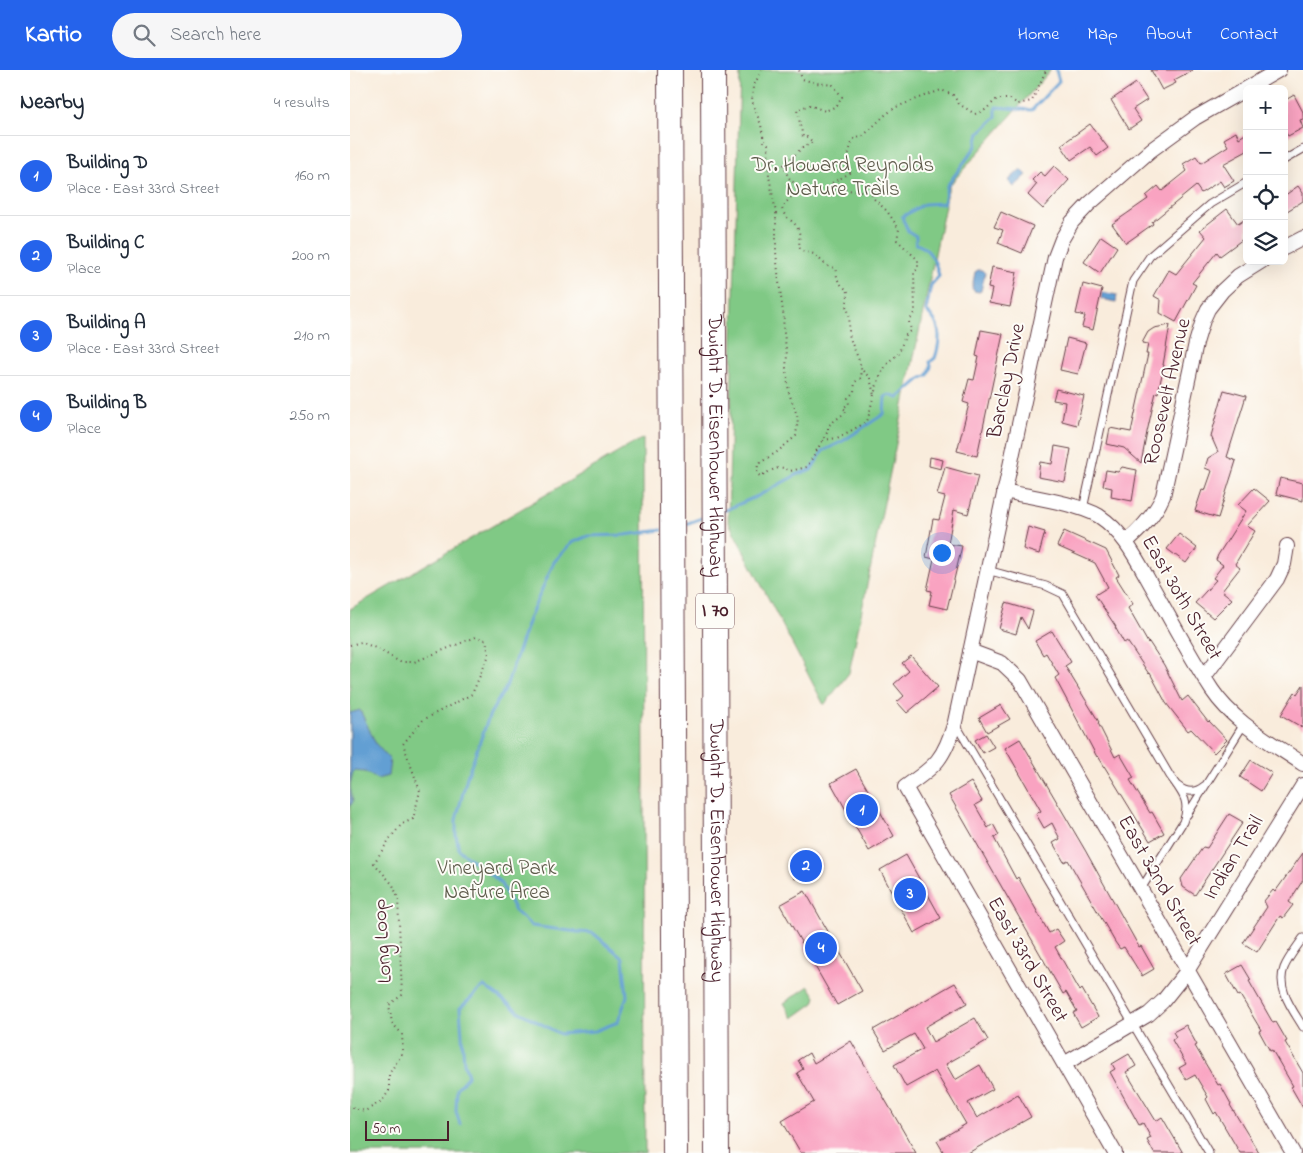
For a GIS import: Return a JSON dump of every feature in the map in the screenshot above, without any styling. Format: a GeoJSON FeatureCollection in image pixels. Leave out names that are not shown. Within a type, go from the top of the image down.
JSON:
{"type":"FeatureCollection","features":[{"type":"Feature","properties":{"kind":"highway","name":"Dwight D. Eisenhower Highway"},"geometry":{"type":"LineString","coordinates":[[670,70],[675,1153]]}},
{"type":"Feature","properties":{"kind":"highway","name":"Dwight D. Eisenhower Highway"},"geometry":{"type":"LineString","coordinates":[[712,70],[717,1153]]}},
{"type":"Feature","properties":{"kind":"street","name":"Barclay Drive"},"geometry":{"type":"LineString","coordinates":[[905,787],[924,775],[940,760],[949,742],[955,722],[986,570],[1055,257],[1062,239],[1072,222],[1107,188],[1173,133],[1195,118],[1279,70]]}},
{"type":"Feature","properties":{"kind":"street"},"geometry":{"type":"LineString","coordinates":[[1288,246],[1303,238]]}},
{"type":"Feature","properties":{"kind":"street","name":"Roosevelt Avenue"},"geometry":{"type":"LineString","coordinates":[[1126,542],[1137,533],[1154,513],[1163,496],[1196,343],[1208,309],[1222,291],[1238,276],[1256,265]]}},
{"type":"Feature","properties":{"kind":"street","name":"East 30th Street"},"geometry":{"type":"LineString","coordinates":[[1004,491],[1083,508],[1107,522],[1126,542],[1204,677],[1223,704],[1244,724],[1303,764]]}},
{"type":"Feature","properties":{"kind":"street"},"geometry":{"type":"LineString","coordinates":[[1204,677],[1277,579],[1284,564],[1287,546]]}},
{"type":"Feature","properties":{"kind":"street","name":"East 32nd Street"},"geometry":{"type":"LineString","coordinates":[[970,651],[1002,663],[1020,680],[1293,1153]]}},
{"type":"Feature","properties":{"kind":"street","name":"Indian Trail"},"geometry":{"type":"LineString","coordinates":[[1064,1064],[1132,1025],[1156,1008],[1176,986],[1303,785]]}},
{"type":"Feature","properties":{"kind":"street","name":"East 33rd Street"},"geometry":{"type":"LineString","coordinates":[[905,787],[1115,1153]]}},
{"type":"Feature","properties":{"kind":"lane"},"geometry":{"type":"LineString","coordinates":[[1288,158],[1303,149]]}},
{"type":"Feature","properties":{"kind":"lane"},"geometry":{"type":"LineString","coordinates":[[1083,508],[1133,281],[1157,249],[1210,204],[1243,184]]}},
{"type":"Feature","properties":{"kind":"lane"},"geometry":{"type":"LineString","coordinates":[[986,570],[1046,586],[1063,594],[1186,800],[1186,813],[1183,822]]}},
{"type":"Feature","properties":{"kind":"lane"},"geometry":{"type":"LineString","coordinates":[[955,722],[1209,1153]]}},
{"type":"Feature","properties":{"kind":"lane"},"geometry":{"type":"LineString","coordinates":[[1141,890],[1244,724]]}},
{"type":"Feature","properties":{"kind":"lane"},"geometry":{"type":"LineString","coordinates":[[1170,776],[1180,787],[1189,792],[1197,791],[1206,784]]}},
{"type":"Feature","properties":{"kind":"lane"},"geometry":{"type":"LineString","coordinates":[[1303,938],[1284,968],[1282,984],[1290,1005],[1303,1027]]}},
{"type":"Feature","properties":{"kind":"path"},"geometry":{"type":"LineString","coordinates":[[762,70],[753,87],[752,101],[761,124],[764,141],[768,144],[769,176],[776,213],[776,252],[784,319],[783,326],[787,355],[786,368],[789,393],[798,418],[796,436],[777,452],[758,464],[757,474],[760,476],[780,467],[790,471],[807,467],[823,440],[828,426],[846,411],[844,408],[849,404],[848,398],[854,392],[855,382],[861,378],[862,371],[849,334],[850,313],[846,306],[848,289],[839,282],[835,268],[827,266],[814,254],[801,251],[799,247],[800,233],[796,225],[784,216],[782,208],[785,202],[794,195],[798,187],[788,176],[784,165],[802,148],[813,142],[808,137],[803,137],[796,110],[809,105],[825,111],[837,106],[842,97],[833,85],[802,79],[799,70]]}},
{"type":"Feature","properties":{"kind":"path"},"geometry":{"type":"LineString","coordinates":[[823,440],[837,438],[868,422],[881,375],[892,358],[898,355],[905,336],[911,330],[909,322],[915,311],[914,272],[918,269],[918,260],[897,240],[899,229],[886,211],[873,198],[871,191],[834,188],[830,184],[850,173],[848,156],[854,140],[863,136],[896,107],[941,90],[953,95],[959,104],[975,114],[985,110],[997,99],[1010,99],[1018,104],[1032,101],[1046,70]]}},
{"type":"Feature","properties":{"kind":"path"},"geometry":{"type":"LineString","coordinates":[[862,371],[870,378],[874,398]]}},
{"type":"Feature","properties":{"kind":"path","name":"Long Loop"},"geometry":{"type":"LineString","coordinates":[[350,645],[361,642],[378,649],[400,662],[414,662],[476,637],[486,640],[489,655],[472,694],[423,720],[403,744],[420,791],[413,819],[402,824],[374,863],[393,885],[398,898],[402,995],[389,1005],[392,1023],[402,1034],[403,1052],[389,1074],[389,1091],[382,1101],[365,1111],[350,1107]]}},
{"type":"Feature","properties":{"kind":"green space","name":"Dr. Howard Reynolds Nature Trails"},"geometry":{"type":"Polygon","coordinates":[[[740,70],[1051,70],[949,186],[849,673],[824,705],[728,521],[740,70]]]}},
{"type":"Feature","properties":{"kind":"green space","name":"Vineyard Park Nature Area"},"geometry":{"type":"Polygon","coordinates":[[[643,438],[645,1153],[350,1153],[350,609],[643,438]]]}},
{"type":"Feature","properties":{"kind":"green space"},"geometry":{"type":"Polygon","coordinates":[[[809,986],[816,997],[814,1003],[793,1018],[784,1003],[809,986]]]}},
{"type":"Feature","properties":{"kind":"water"},"geometry":{"type":"Polygon","coordinates":[[[1021,169],[1027,175],[1014,187],[1008,181],[1021,169]]]}},
{"type":"Feature","properties":{"kind":"water"},"geometry":{"type":"Polygon","coordinates":[[[982,270],[985,273],[981,291],[979,292],[974,291],[972,288],[975,272],[982,270]]]}},
{"type":"Feature","properties":{"kind":"water"},"geometry":{"type":"Polygon","coordinates":[[[1102,292],[1117,295],[1116,302],[1101,299],[1102,292]]]}},
{"type":"Feature","properties":{"kind":"water"},"geometry":{"type":"Polygon","coordinates":[[[360,710],[376,744],[390,760],[388,776],[377,779],[365,772],[353,771],[350,786],[350,713],[360,710]]]}},
{"type":"Feature","properties":{"kind":"water"},"geometry":{"type":"Polygon","coordinates":[[[350,786],[353,802],[350,806],[350,786]]]}},
{"type":"Feature","properties":{"kind":"building"},"geometry":{"type":"Polygon","coordinates":[[[1151,70],[1193,70],[1174,80],[1176,83],[1162,90],[1151,70]]]}},
{"type":"Feature","properties":{"kind":"building"},"geometry":{"type":"Polygon","coordinates":[[[1136,83],[1147,100],[1133,109],[1141,121],[1129,129],[1111,100],[1136,83]]]}},
{"type":"Feature","properties":{"kind":"building"},"geometry":{"type":"Polygon","coordinates":[[[1294,95],[1303,112],[1303,119],[1300,120],[1303,128],[1288,136],[1288,130],[1288,99],[1294,95]]]}},
{"type":"Feature","properties":{"kind":"building"},"geometry":{"type":"Polygon","coordinates":[[[1090,124],[1108,148],[1097,156],[1090,147],[1071,160],[1061,145],[1090,124]]]}},
{"type":"Feature","properties":{"kind":"building"},"geometry":{"type":"Polygon","coordinates":[[[1236,132],[1239,138],[1243,136],[1243,153],[1223,164],[1234,181],[1224,187],[1220,181],[1201,193],[1196,186],[1152,222],[1153,224],[1126,243],[1112,224],[1148,199],[1146,196],[1158,186],[1162,191],[1187,171],[1183,164],[1196,156],[1201,163],[1228,146],[1224,139],[1236,132]]]}},
{"type":"Feature","properties":{"kind":"building"},"geometry":{"type":"Polygon","coordinates":[[[1054,166],[1069,180],[1043,209],[1028,195],[1037,184],[1032,180],[1040,172],[1045,176],[1054,166]]]}},
{"type":"Feature","properties":{"kind":"building"},"geometry":{"type":"Polygon","coordinates":[[[1298,186],[1303,193],[1303,201],[1288,210],[1288,193],[1298,186]]]}},
{"type":"Feature","properties":{"kind":"building"},"geometry":{"type":"Polygon","coordinates":[[[1227,209],[1238,224],[1243,221],[1243,239],[1220,256],[1217,252],[1192,283],[1196,285],[1176,322],[1160,313],[1161,300],[1154,296],[1169,270],[1176,274],[1206,237],[1200,230],[1227,209]]]}},
{"type":"Feature","properties":{"kind":"building"},"geometry":{"type":"Polygon","coordinates":[[[1001,212],[1033,226],[1022,253],[998,243],[1003,230],[994,227],[1001,212]]]}},
{"type":"Feature","properties":{"kind":"building"},"geometry":{"type":"Polygon","coordinates":[[[1101,236],[1117,247],[1100,273],[1084,262],[1101,236]]]}},
{"type":"Feature","properties":{"kind":"building"},"geometry":{"type":"Polygon","coordinates":[[[992,267],[1017,272],[1010,307],[989,303],[992,289],[988,288],[992,267]]]}},
{"type":"Feature","properties":{"kind":"building"},"geometry":{"type":"Polygon","coordinates":[[[1083,284],[1102,289],[1093,330],[1082,327],[1085,316],[1076,314],[1083,284]]]}},
{"type":"Feature","properties":{"kind":"building"},"geometry":{"type":"Polygon","coordinates":[[[1170,325],[1164,365],[1158,393],[1156,392],[1141,463],[1124,448],[1107,444],[1110,428],[1131,432],[1148,354],[1146,354],[1148,344],[1142,343],[1148,332],[1154,328],[1170,325]]]}},
{"type":"Feature","properties":{"kind":"building"},"geometry":{"type":"Polygon","coordinates":[[[981,330],[1003,334],[977,456],[957,451],[969,404],[963,402],[969,379],[974,380],[979,357],[976,356],[981,330]]]}},
{"type":"Feature","properties":{"kind":"building"},"geometry":{"type":"Polygon","coordinates":[[[1067,338],[1086,343],[1078,374],[1060,370],[1067,338]]]}},
{"type":"Feature","properties":{"kind":"building"},"geometry":{"type":"Polygon","coordinates":[[[1056,389],[1084,396],[1077,425],[1062,421],[1065,402],[1053,400],[1056,389]]]}},
{"type":"Feature","properties":{"kind":"building"},"geometry":{"type":"Polygon","coordinates":[[[1224,390],[1246,396],[1227,457],[1236,461],[1218,518],[1195,511],[1202,490],[1205,491],[1212,471],[1205,468],[1208,458],[1218,452],[1211,436],[1224,390]]]}},
{"type":"Feature","properties":{"kind":"building"},"geometry":{"type":"Polygon","coordinates":[[[1055,446],[1071,449],[1065,482],[1038,477],[1040,462],[1052,464],[1055,446]]]}},
{"type":"Feature","properties":{"kind":"building"},"geometry":{"type":"Polygon","coordinates":[[[930,457],[943,460],[941,469],[929,466],[930,457]]]}},
{"type":"Feature","properties":{"kind":"building"},"geometry":{"type":"Polygon","coordinates":[[[945,467],[978,476],[968,514],[954,510],[948,544],[962,546],[947,609],[929,605],[932,591],[927,590],[934,559],[926,557],[933,519],[939,520],[945,497],[937,495],[945,467]]]}},
{"type":"Feature","properties":{"kind":"building"},"geometry":{"type":"Polygon","coordinates":[[[1122,467],[1137,470],[1132,501],[1111,497],[1112,488],[1103,486],[1106,470],[1118,472],[1122,467]]]}},
{"type":"Feature","properties":{"kind":"building"},"geometry":{"type":"Polygon","coordinates":[[[1280,478],[1303,483],[1303,501],[1276,494],[1280,478]]]}},
{"type":"Feature","properties":{"kind":"building"},"geometry":{"type":"Polygon","coordinates":[[[1254,488],[1270,501],[1247,526],[1255,531],[1235,564],[1240,568],[1222,591],[1232,599],[1213,618],[1195,603],[1216,580],[1213,578],[1223,565],[1216,560],[1218,555],[1246,511],[1238,505],[1254,488]]]}},
{"type":"Feature","properties":{"kind":"building"},"geometry":{"type":"Polygon","coordinates":[[[1028,527],[1045,532],[1039,554],[1023,549],[1028,527]]]}},
{"type":"Feature","properties":{"kind":"building"},"geometry":{"type":"Polygon","coordinates":[[[1064,531],[1106,550],[1119,575],[1116,577],[1133,604],[1128,608],[1148,643],[1164,665],[1182,701],[1188,696],[1208,722],[1227,740],[1214,753],[1191,729],[1188,731],[1166,703],[1150,673],[1127,641],[1124,643],[1095,595],[1108,587],[1095,563],[1057,546],[1064,531]]]}},
{"type":"Feature","properties":{"kind":"building"},"geometry":{"type":"Polygon","coordinates":[[[1179,534],[1197,548],[1186,563],[1167,549],[1179,534]]]}},
{"type":"Feature","properties":{"kind":"building"},"geometry":{"type":"Polygon","coordinates":[[[1006,603],[1033,611],[1028,629],[1021,617],[1016,634],[999,629],[1006,603]]]}},
{"type":"Feature","properties":{"kind":"building"},"geometry":{"type":"Polygon","coordinates":[[[1052,631],[1071,662],[1065,666],[1099,722],[1115,757],[1120,754],[1134,778],[1130,780],[1164,833],[1150,841],[1097,757],[1055,678],[1059,675],[1046,653],[1043,655],[1035,641],[1052,631]]]}},
{"type":"Feature","properties":{"kind":"building"},"geometry":{"type":"Polygon","coordinates":[[[911,656],[938,687],[907,713],[897,702],[904,696],[894,684],[909,671],[902,663],[911,656]]]}},
{"type":"Feature","properties":{"kind":"building"},"geometry":{"type":"Polygon","coordinates":[[[1303,685],[1303,728],[1281,715],[1295,692],[1297,694],[1303,685]]]}},
{"type":"Feature","properties":{"kind":"building"},"geometry":{"type":"Polygon","coordinates":[[[1001,705],[1010,719],[987,732],[979,718],[1001,705]]]}},
{"type":"Feature","properties":{"kind":"building"},"geometry":{"type":"Polygon","coordinates":[[[986,734],[994,747],[983,753],[975,740],[986,734]]]}},
{"type":"Feature","properties":{"kind":"building"},"geometry":{"type":"Polygon","coordinates":[[[1020,739],[1139,947],[1141,946],[1154,969],[1142,976],[1124,947],[1120,949],[1115,942],[1068,860],[1064,862],[1053,843],[1060,839],[1052,823],[1044,828],[1036,814],[1041,811],[1005,748],[1020,739]]]}},
{"type":"Feature","properties":{"kind":"building"},"geometry":{"type":"Polygon","coordinates":[[[1251,760],[1272,773],[1261,791],[1240,777],[1251,760]]]}},
{"type":"Feature","properties":{"kind":"building"},"geometry":{"type":"Polygon","coordinates":[[[856,769],[894,836],[869,851],[831,783],[856,769]]]}},
{"type":"Feature","properties":{"kind":"building"},"geometry":{"type":"Polygon","coordinates":[[[971,782],[982,801],[975,805],[988,828],[993,824],[999,835],[994,838],[1016,879],[1018,877],[1049,933],[1056,929],[1064,941],[1055,947],[1080,991],[1082,989],[1098,1017],[1081,1027],[1073,1013],[1077,1011],[1066,992],[1063,994],[949,795],[971,782]]]}},
{"type":"Feature","properties":{"kind":"building"},"geometry":{"type":"Polygon","coordinates":[[[1229,814],[1243,822],[1195,895],[1183,887],[1181,879],[1203,847],[1207,848],[1229,814]]]}},
{"type":"Feature","properties":{"kind":"building"},"geometry":{"type":"Polygon","coordinates":[[[816,853],[822,864],[795,879],[789,868],[816,853]]]}},
{"type":"Feature","properties":{"kind":"building"},"geometry":{"type":"Polygon","coordinates":[[[1303,853],[1303,880],[1289,902],[1293,905],[1283,918],[1280,916],[1257,952],[1243,943],[1267,907],[1264,901],[1273,890],[1275,892],[1303,853]]]}},
{"type":"Feature","properties":{"kind":"building"},"geometry":{"type":"Polygon","coordinates":[[[906,855],[941,918],[914,933],[880,870],[906,855]]]}},
{"type":"Feature","properties":{"kind":"building"},"geometry":{"type":"Polygon","coordinates":[[[805,891],[862,991],[837,1005],[780,905],[805,891]]]}},
{"type":"Feature","properties":{"kind":"building"},"geometry":{"type":"Polygon","coordinates":[[[1242,965],[1273,1023],[1276,1022],[1287,1041],[1285,1042],[1303,1073],[1303,1108],[1291,1087],[1293,1086],[1259,1031],[1261,1030],[1226,974],[1242,965]]]}},
{"type":"Feature","properties":{"kind":"building"},"geometry":{"type":"Polygon","coordinates":[[[955,983],[967,1003],[925,1027],[933,1042],[975,1018],[988,1040],[946,1064],[955,1080],[980,1065],[993,1089],[968,1103],[977,1118],[1018,1094],[1031,1117],[968,1153],[944,1153],[937,1141],[966,1124],[935,1071],[906,1087],[894,1065],[923,1049],[914,1034],[885,1050],[873,1030],[955,983]]]}},
{"type":"Feature","properties":{"kind":"building"},"geometry":{"type":"Polygon","coordinates":[[[1186,1025],[1197,1045],[1195,1046],[1218,1085],[1220,1084],[1230,1105],[1259,1153],[1240,1153],[1216,1112],[1214,1114],[1206,1099],[1208,1097],[1195,1075],[1186,1080],[1179,1068],[1186,1064],[1172,1040],[1176,1037],[1173,1032],[1186,1025]]]}},
{"type":"Feature","properties":{"kind":"building"},"geometry":{"type":"Polygon","coordinates":[[[851,1041],[916,1153],[801,1153],[782,1121],[814,1102],[797,1073],[803,1069],[798,1060],[809,1053],[814,1063],[851,1041]]]}},
{"type":"Feature","properties":{"kind":"building"},"geometry":{"type":"Polygon","coordinates":[[[1129,1054],[1136,1066],[1126,1072],[1156,1121],[1162,1117],[1183,1153],[1154,1153],[1147,1140],[1151,1138],[1143,1123],[1139,1125],[1110,1072],[1115,1069],[1112,1064],[1129,1054]]]}},
{"type":"Feature","properties":{"kind":"waterway"},"geometry":{"type":"LineString","coordinates":[[723,511],[758,496],[798,474],[811,470],[823,451],[843,441],[884,414],[885,397],[889,395],[898,398],[920,379],[928,375],[931,366],[930,362],[935,358],[939,333],[935,321],[926,311],[931,285],[939,276],[932,256],[916,244],[916,236],[908,231],[902,217],[924,204],[944,203],[947,186],[976,146],[979,133],[996,117],[996,107],[1032,110],[1059,81],[1056,70]]}},
{"type":"Feature","properties":{"kind":"waterway"},"geometry":{"type":"LineString","coordinates":[[680,526],[705,517]]}},
{"type":"Feature","properties":{"kind":"waterway"},"geometry":{"type":"LineString","coordinates":[[460,1124],[456,1111],[457,1088],[468,1076],[464,1063],[460,1008],[484,986],[521,1013],[560,1034],[595,1031],[618,1022],[627,996],[623,958],[593,933],[532,926],[515,911],[500,882],[459,850],[456,820],[467,777],[490,714],[506,687],[529,619],[554,562],[571,543],[588,536],[625,535],[662,530]]}},
{"type":"Feature","properties":{"kind":"place","name":"Building D"},"geometry":{"type":"Point","coordinates":[862,810]}},
{"type":"Feature","properties":{"kind":"place","name":"Building C"},"geometry":{"type":"Point","coordinates":[806,866]}},
{"type":"Feature","properties":{"kind":"place","name":"Building A"},"geometry":{"type":"Point","coordinates":[910,894]}},
{"type":"Feature","properties":{"kind":"place","name":"Building B"},"geometry":{"type":"Point","coordinates":[821,948]}}]}
